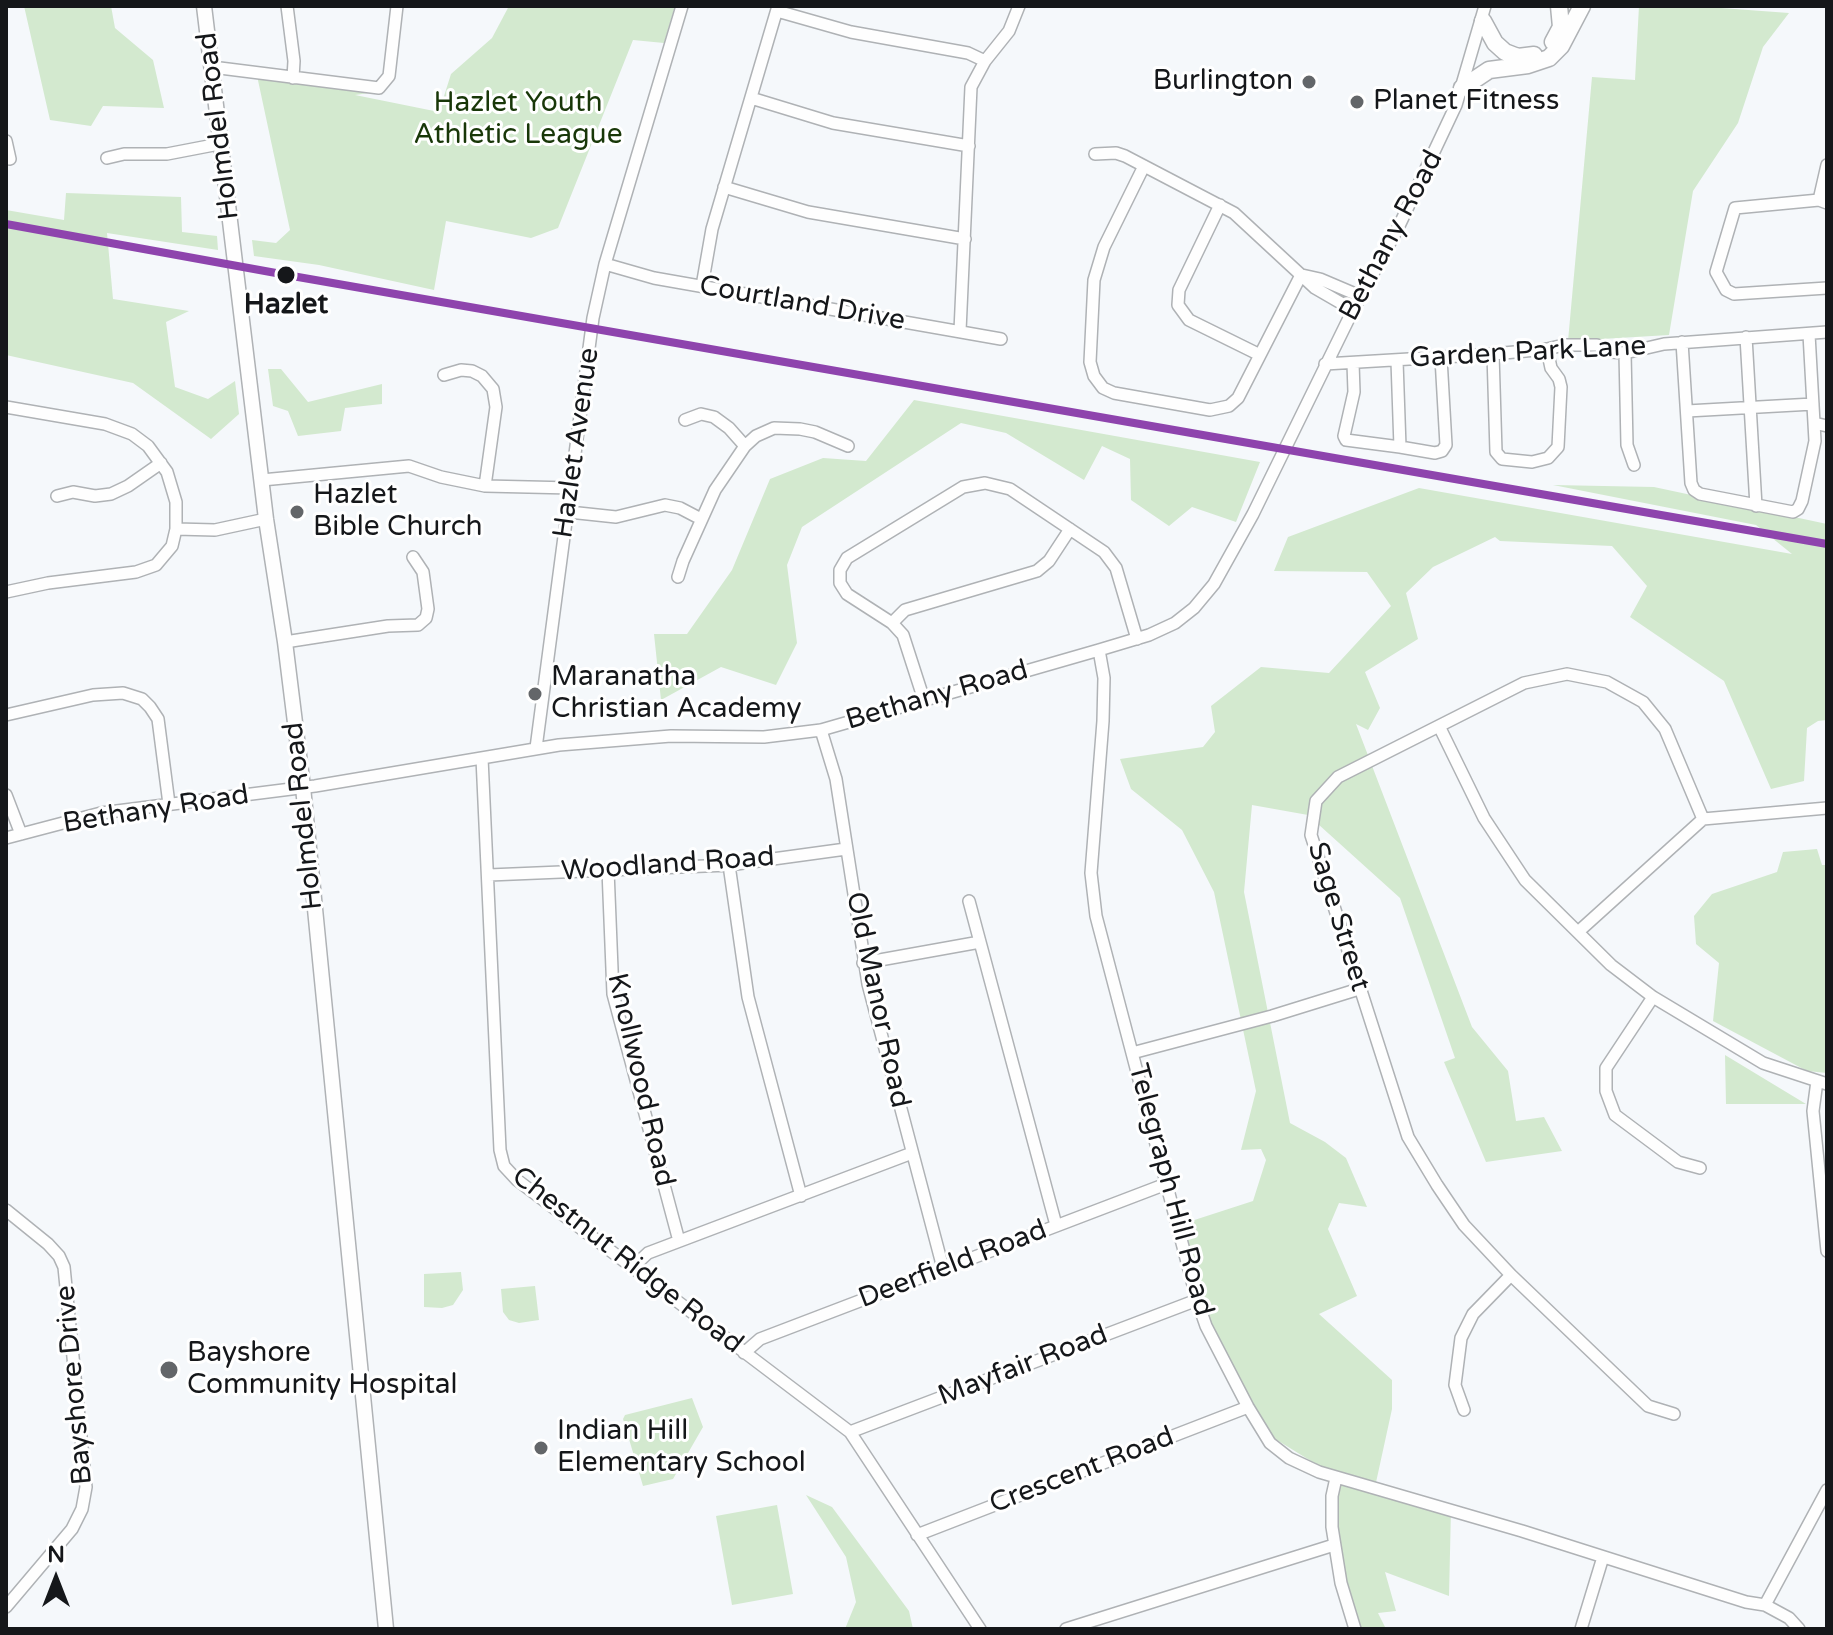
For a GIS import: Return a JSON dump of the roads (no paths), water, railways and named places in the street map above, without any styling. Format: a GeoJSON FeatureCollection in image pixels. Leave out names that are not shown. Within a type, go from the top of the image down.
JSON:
{"type":"FeatureCollection","features":[{"type":"Feature","properties":{"kind":"highway"},"geometry":{"type":"LineString","coordinates":[[1484,14],[1500,49],[1518,57],[1531,56],[1547,49],[1558,35],[1559,6]]}},
{"type":"Feature","properties":{"kind":"highway"},"geometry":{"type":"LineString","coordinates":[[1462,88],[1489,70],[1528,65],[1549,58],[1561,46],[1582,6]]}},
{"type":"Feature","properties":{"kind":"main road","name":"Holmdel Road"},"geometry":{"type":"LineString","coordinates":[[204,6],[266,519],[303,787],[386,1629]]}},
{"type":"Feature","properties":{"kind":"street"},"geometry":{"type":"LineString","coordinates":[[287,6],[294,61],[293,78]]}},
{"type":"Feature","properties":{"kind":"street"},"geometry":{"type":"LineString","coordinates":[[212,67],[367,88],[382,86],[389,76],[397,6]]}},
{"type":"Feature","properties":{"kind":"street","name":"Hazlet Avenue"},"geometry":{"type":"LineString","coordinates":[[536,748],[593,318],[605,264],[682,6]]}},
{"type":"Feature","properties":{"kind":"street"},"geometry":{"type":"LineString","coordinates":[[960,331],[971,87],[985,61],[1004,38],[1019,6]]}},
{"type":"Feature","properties":{"kind":"street"},"geometry":{"type":"LineString","coordinates":[[702,286],[712,229],[778,8],[851,32],[968,53],[985,61]]}},
{"type":"Feature","properties":{"kind":"street","name":"Bethany Road"},"geometry":{"type":"LineString","coordinates":[[6,838],[101,813],[303,787],[536,748],[612,739],[764,737],[821,730],[1137,639],[1175,623],[1194,608],[1214,584],[1253,514],[1325,364],[1435,154],[1462,88],[1484,14]]}},
{"type":"Feature","properties":{"kind":"street"},"geometry":{"type":"LineString","coordinates":[[751,98],[833,123],[969,146]]}},
{"type":"Feature","properties":{"kind":"street"},"geometry":{"type":"LineString","coordinates":[[6,141],[10,159]]}},
{"type":"Feature","properties":{"kind":"street"},"geometry":{"type":"LineString","coordinates":[[107,158],[124,154],[167,154],[219,144]]}},
{"type":"Feature","properties":{"kind":"street"},"geometry":{"type":"LineString","coordinates":[[1095,154],[1116,153],[1220,205],[1241,218],[1315,288],[1353,310]]}},
{"type":"Feature","properties":{"kind":"street"},"geometry":{"type":"LineString","coordinates":[[1827,165],[1823,201],[1735,208],[1716,272],[1726,290],[1734,294],[1827,288]]}},
{"type":"Feature","properties":{"kind":"street"},"geometry":{"type":"LineString","coordinates":[[1144,166],[1096,269],[1090,362],[1098,383],[1114,393],[1210,410],[1221,409],[1238,398],[1301,275]]}},
{"type":"Feature","properties":{"kind":"street"},"geometry":{"type":"LineString","coordinates":[[724,187],[808,212],[965,239]]}},
{"type":"Feature","properties":{"kind":"street"},"geometry":{"type":"LineString","coordinates":[[1220,205],[1179,290],[1178,305],[1189,320],[1260,355]]}},
{"type":"Feature","properties":{"kind":"street","name":"Courtland Drive"},"geometry":{"type":"LineString","coordinates":[[605,264],[654,278],[1001,339]]}},
{"type":"Feature","properties":{"kind":"street"},"geometry":{"type":"LineString","coordinates":[[1301,275],[1320,279],[1360,296]]}},
{"type":"Feature","properties":{"kind":"street","name":"Garden Park Lane"},"geometry":{"type":"LineString","coordinates":[[1325,364],[1493,354],[1564,345],[1593,344],[1604,346],[1611,352],[1625,353],[1682,342],[1827,332]]}},
{"type":"Feature","properties":{"kind":"street"},"geometry":{"type":"LineString","coordinates":[[1682,342],[1694,490],[1700,494],[1793,512],[1798,509],[1814,449],[1809,334]]}},
{"type":"Feature","properties":{"kind":"street"},"geometry":{"type":"LineString","coordinates":[[1746,337],[1756,506]]}},
{"type":"Feature","properties":{"kind":"street"},"geometry":{"type":"LineString","coordinates":[[1493,354],[1496,452],[1504,460],[1532,462],[1548,458],[1558,447],[1561,387],[1551,368],[1547,349]]}},
{"type":"Feature","properties":{"kind":"street"},"geometry":{"type":"LineString","coordinates":[[1625,353],[1627,445],[1634,465]]}},
{"type":"Feature","properties":{"kind":"street"},"geometry":{"type":"LineString","coordinates":[[1353,363],[1354,392],[1344,436],[1346,440],[1435,453],[1445,448],[1441,358]]}},
{"type":"Feature","properties":{"kind":"street"},"geometry":{"type":"LineString","coordinates":[[1397,361],[1400,447]]}},
{"type":"Feature","properties":{"kind":"street"},"geometry":{"type":"LineString","coordinates":[[444,375],[461,370],[472,371],[482,376],[493,389],[496,407],[485,486]]}},
{"type":"Feature","properties":{"kind":"street"},"geometry":{"type":"LineString","coordinates":[[1687,411],[1813,404]]}},
{"type":"Feature","properties":{"kind":"street"},"geometry":{"type":"LineString","coordinates":[[6,407],[118,428],[148,446],[171,480],[175,493],[176,529],[169,551],[160,563],[147,570],[48,583],[6,592]]}},
{"type":"Feature","properties":{"kind":"street"},"geometry":{"type":"LineString","coordinates":[[685,420],[701,414],[714,417],[745,446]]}},
{"type":"Feature","properties":{"kind":"street"},"geometry":{"type":"LineString","coordinates":[[1814,423],[1827,426]]}},
{"type":"Feature","properties":{"kind":"street"},"geometry":{"type":"LineString","coordinates":[[678,577],[722,477],[745,446],[763,432],[784,427],[815,432],[848,446]]}},
{"type":"Feature","properties":{"kind":"street"},"geometry":{"type":"LineString","coordinates":[[57,496],[73,492],[95,496],[111,494],[161,463]]}},
{"type":"Feature","properties":{"kind":"street"},"geometry":{"type":"LineString","coordinates":[[262,480],[409,466],[441,477],[485,486],[572,488]]}},
{"type":"Feature","properties":{"kind":"street"},"geometry":{"type":"LineString","coordinates":[[924,700],[907,640],[892,623],[842,588],[839,577],[842,564],[958,490],[975,484],[1004,486],[1111,560],[1137,639]]}},
{"type":"Feature","properties":{"kind":"street"},"geometry":{"type":"LineString","coordinates":[[569,512],[616,517],[665,505],[680,508],[701,519]]}},
{"type":"Feature","properties":{"kind":"street"},"geometry":{"type":"LineString","coordinates":[[176,529],[215,530],[266,519]]}},
{"type":"Feature","properties":{"kind":"street"},"geometry":{"type":"LineString","coordinates":[[892,623],[905,610],[1037,571],[1049,561],[1070,529]]}},
{"type":"Feature","properties":{"kind":"street"},"geometry":{"type":"LineString","coordinates":[[285,642],[388,626],[418,625],[426,618],[428,609],[423,572],[413,557]]}},
{"type":"Feature","properties":{"kind":"street","name":"Telegraph Hill Road"},"geometry":{"type":"LineString","coordinates":[[1099,650],[1104,678],[1092,889],[1096,916],[1197,1300],[1206,1326],[1263,1433],[1279,1451],[1300,1464],[1336,1478],[1398,1494],[1746,1602],[1765,1605],[1789,1618],[1799,1629]]}},
{"type":"Feature","properties":{"kind":"street","name":"Sage Street"},"geometry":{"type":"LineString","coordinates":[[1674,1414],[1648,1406],[1511,1275],[1464,1225],[1408,1137],[1311,835],[1316,801],[1338,777],[1524,683],[1567,674],[1607,682],[1643,702],[1665,729],[1703,819]]}},
{"type":"Feature","properties":{"kind":"street"},"geometry":{"type":"LineString","coordinates":[[6,715],[81,696],[123,693],[142,699],[158,719],[169,804]]}},
{"type":"Feature","properties":{"kind":"street"},"geometry":{"type":"LineString","coordinates":[[1439,726],[1484,818],[1525,880],[1611,965],[1653,997],[1763,1063],[1822,1083],[1813,1111],[1827,1251]]}},
{"type":"Feature","properties":{"kind":"street","name":"Old Manor Road"},"geometry":{"type":"LineString","coordinates":[[821,730],[836,779],[863,963],[943,1268]]}},
{"type":"Feature","properties":{"kind":"street","name":"Chestnut Ridge Road"},"geometry":{"type":"LineString","coordinates":[[482,758],[502,1160],[517,1180],[850,1432],[980,1629]]}},
{"type":"Feature","properties":{"kind":"street"},"geometry":{"type":"LineString","coordinates":[[6,795],[21,834]]}},
{"type":"Feature","properties":{"kind":"street"},"geometry":{"type":"LineString","coordinates":[[1578,932],[1703,819],[1827,808]]}},
{"type":"Feature","properties":{"kind":"street","name":"Woodland Road"},"geometry":{"type":"LineString","coordinates":[[489,875],[729,865],[846,849]]}},
{"type":"Feature","properties":{"kind":"street"},"geometry":{"type":"LineString","coordinates":[[729,865],[748,997],[801,1196]]}},
{"type":"Feature","properties":{"kind":"street","name":"Knollwood Road"},"geometry":{"type":"LineString","coordinates":[[608,870],[613,994],[679,1241]]}},
{"type":"Feature","properties":{"kind":"street"},"geometry":{"type":"LineString","coordinates":[[969,901],[1056,1225]]}},
{"type":"Feature","properties":{"kind":"street"},"geometry":{"type":"LineString","coordinates":[[863,963],[980,942]]}},
{"type":"Feature","properties":{"kind":"street"},"geometry":{"type":"LineString","coordinates":[[1132,1053],[1237,1026],[1359,989]]}},
{"type":"Feature","properties":{"kind":"street"},"geometry":{"type":"LineString","coordinates":[[1653,997],[1606,1068],[1606,1091],[1615,1115],[1678,1162],[1700,1168]]}},
{"type":"Feature","properties":{"kind":"street"},"geometry":{"type":"LineString","coordinates":[[633,1267],[644,1256],[679,1241],[912,1153]]}},
{"type":"Feature","properties":{"kind":"street","name":"Deerfield Road"},"geometry":{"type":"LineString","coordinates":[[744,1353],[760,1339],[1166,1184]]}},
{"type":"Feature","properties":{"kind":"street","name":"Bayshore Drive"},"geometry":{"type":"LineString","coordinates":[[6,1210],[48,1244],[64,1267],[86,1487],[82,1509],[72,1529],[6,1607]]}},
{"type":"Feature","properties":{"kind":"street"},"geometry":{"type":"LineString","coordinates":[[1464,1410],[1455,1385],[1461,1338],[1473,1314],[1511,1275]]}},
{"type":"Feature","properties":{"kind":"street","name":"Mayfair Road"},"geometry":{"type":"LineString","coordinates":[[850,1432],[1197,1300]]}},
{"type":"Feature","properties":{"kind":"street","name":"Crescent Road"},"geometry":{"type":"LineString","coordinates":[[917,1535],[1248,1407]]}},
{"type":"Feature","properties":{"kind":"street"},"geometry":{"type":"LineString","coordinates":[[1336,1478],[1332,1500],[1334,1545],[1343,1592],[1355,1629]]}},
{"type":"Feature","properties":{"kind":"street"},"geometry":{"type":"LineString","coordinates":[[1765,1605],[1827,1490]]}},
{"type":"Feature","properties":{"kind":"street"},"geometry":{"type":"LineString","coordinates":[[1066,1629],[1334,1545]]}},
{"type":"Feature","properties":{"kind":"street"},"geometry":{"type":"LineString","coordinates":[[1581,1629],[1603,1557]]}},
{"type":"Feature","properties":{"kind":"place","name":"Burlington"},"geometry":{"type":"Point","coordinates":[1309,82]}},
{"type":"Feature","properties":{"kind":"place","name":"Planet Fitness"},"geometry":{"type":"Point","coordinates":[1357,102]}},
{"type":"Feature","properties":{"kind":"place","name":"Hazlet"},"geometry":{"type":"Point","coordinates":[286,275]}},
{"type":"Feature","properties":{"kind":"place","name":"Hazlet Bible Church"},"geometry":{"type":"Point","coordinates":[297,512]}},
{"type":"Feature","properties":{"kind":"place","name":"Maranatha Christian Academy"},"geometry":{"type":"Point","coordinates":[535,694]}},
{"type":"Feature","properties":{"kind":"place","name":"Bayshore Community Hospital"},"geometry":{"type":"Point","coordinates":[169,1370]}},
{"type":"Feature","properties":{"kind":"place","name":"Indian Hill Elementary School"},"geometry":{"type":"Point","coordinates":[541,1448]}},
{"type":"Feature","properties":{"kind":"park label","name":"Hazlet Youth Athletic League"},"geometry":{"type":"Point","coordinates":[518,120]}}]}
